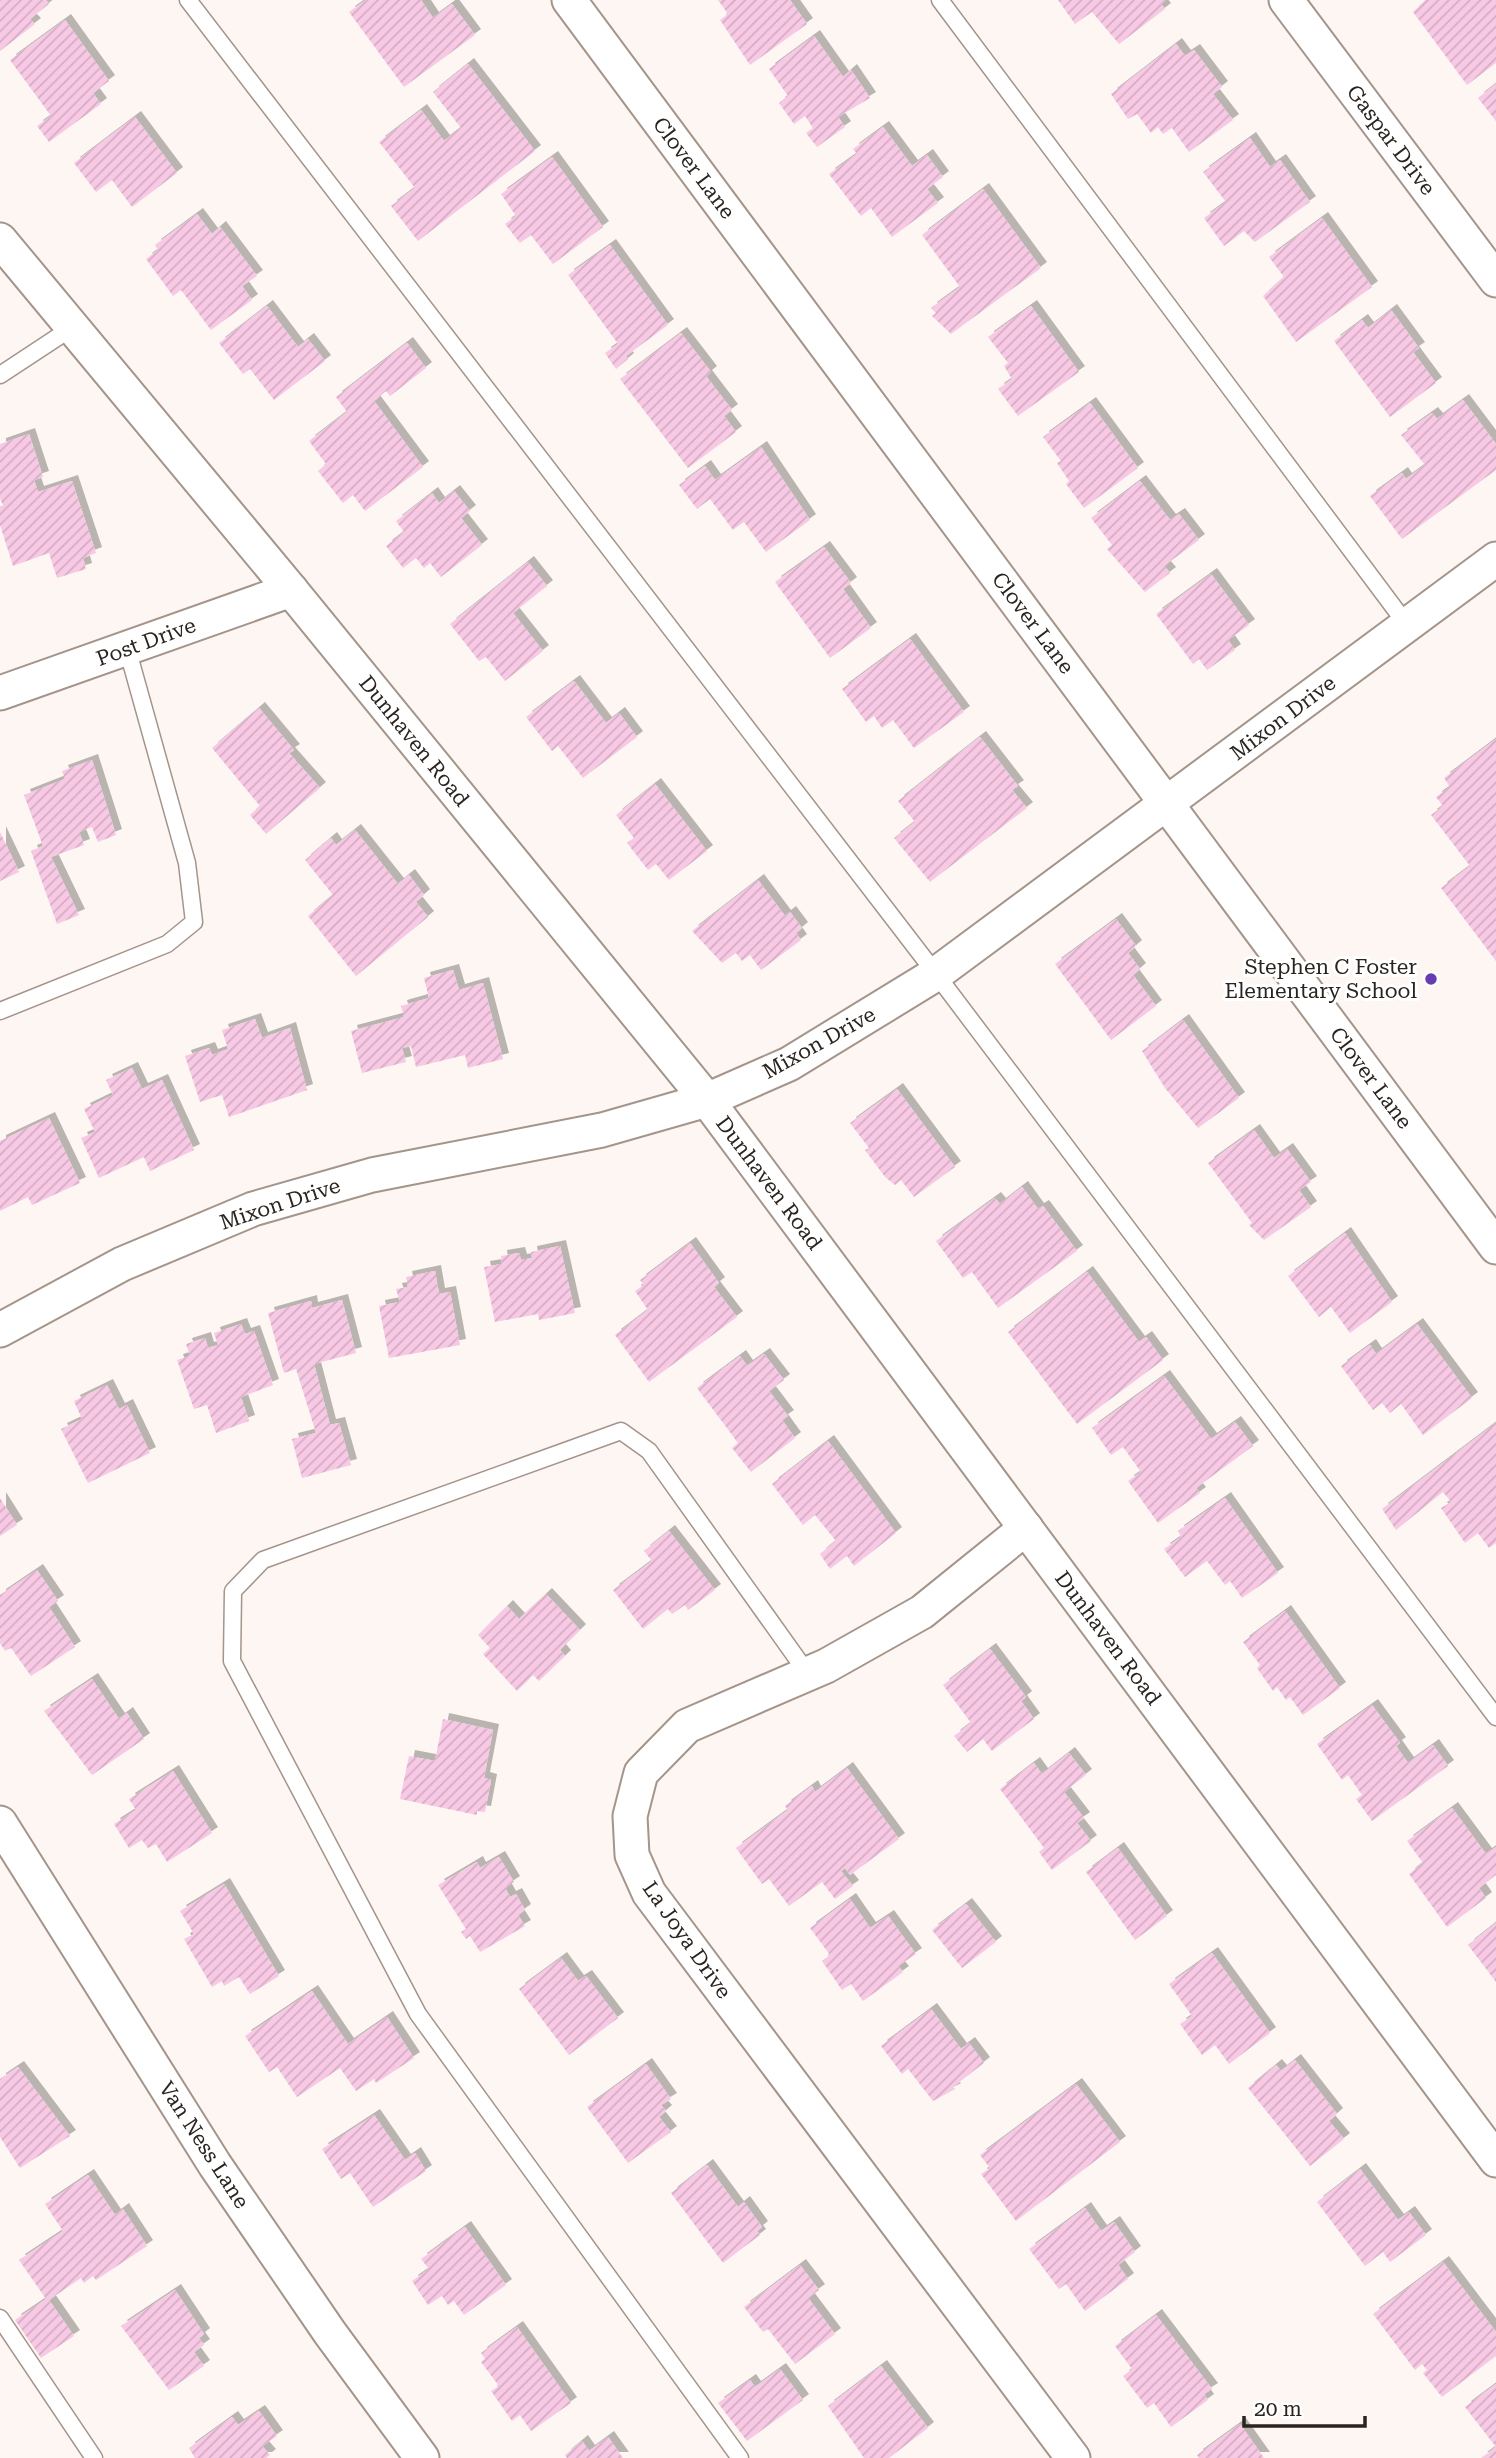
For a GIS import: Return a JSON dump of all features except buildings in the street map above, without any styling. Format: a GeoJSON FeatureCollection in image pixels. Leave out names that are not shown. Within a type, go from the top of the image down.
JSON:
{"type":"FeatureCollection","features":[{"type":"Feature","properties":{"kind":"street","name":"Clover Lane"},"geometry":{"type":"LineString","coordinates":[[569,0],[1167,803],[1484,1217],[1496,1247]]}},
{"type":"Feature","properties":{"kind":"street","name":"Gaspar Drive"},"geometry":{"type":"LineString","coordinates":[[1286,0],[1496,280]]}},
{"type":"Feature","properties":{"kind":"street","name":"Dunhaven Road"},"geometry":{"type":"LineString","coordinates":[[0,240],[291,590],[707,1100],[1496,2160]]}},
{"type":"Feature","properties":{"kind":"street","name":"Mixon Drive"},"geometry":{"type":"LineString","coordinates":[[0,1330],[122,1264],[253,1209],[372,1175],[602,1130],[707,1100],[789,1064],[936,974],[1496,559]]}},
{"type":"Feature","properties":{"kind":"street","name":"Post Drive"},"geometry":{"type":"LineString","coordinates":[[0,693],[291,590]]}},
{"type":"Feature","properties":{"kind":"street","name":"La Joya Drive"},"geometry":{"type":"LineString","coordinates":[[1026,1528],[922,1612],[808,1674],[687,1726],[641,1773],[630,1816],[632,1855],[649,1893],[1073,2458]]}},
{"type":"Feature","properties":{"kind":"street","name":"Van Ness Lane"},"geometry":{"type":"LineString","coordinates":[[0,1823],[215,2165],[330,2333],[422,2458]]}},
{"type":"Feature","properties":{"kind":"lane"},"geometry":{"type":"LineString","coordinates":[[188,0],[936,974],[1496,1717]]}},
{"type":"Feature","properties":{"kind":"lane"},"geometry":{"type":"LineString","coordinates":[[940,0],[1407,625]]}},
{"type":"Feature","properties":{"kind":"lane"},"geometry":{"type":"LineString","coordinates":[[0,375],[73,327]]}},
{"type":"Feature","properties":{"kind":"lane"},"geometry":{"type":"LineString","coordinates":[[0,1011],[167,944],[194,922],[187,863],[128,648]]}},
{"type":"Feature","properties":{"kind":"lane"},"geometry":{"type":"LineString","coordinates":[[740,2458],[418,2014],[232,1661],[233,1591],[263,1560],[621,1432],[649,1451],[808,1674]]}},
{"type":"Feature","properties":{"kind":"lane"},"geometry":{"type":"LineString","coordinates":[[0,2318],[94,2458]]}},
{"type":"Feature","properties":{"kind":"place","name":"Stephen C Foster Elementary School"},"geometry":{"type":"Point","coordinates":[1431,979]}}]}
